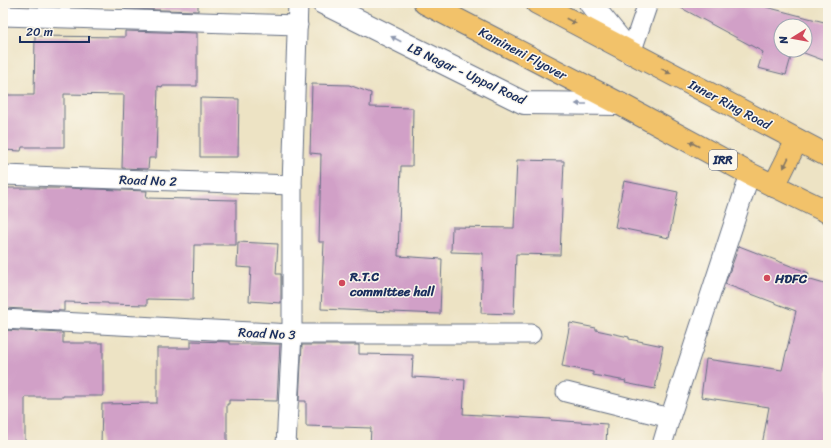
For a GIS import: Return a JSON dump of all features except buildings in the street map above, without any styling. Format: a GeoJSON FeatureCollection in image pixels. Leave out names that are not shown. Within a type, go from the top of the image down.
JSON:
{"type":"FeatureCollection","features":[{"type":"Feature","properties":{"kind":"highway","name":"Kamineni Flyover"},"geometry":{"type":"LineString","coordinates":[[425,3],[620,104]]}},
{"type":"Feature","properties":{"kind":"highway"},"geometry":{"type":"LineString","coordinates":[[537,3],[631,53]]}},
{"type":"Feature","properties":{"kind":"highway","name":"Inner Ring Road"},"geometry":{"type":"LineString","coordinates":[[631,53],[828,156]]}},
{"type":"Feature","properties":{"kind":"highway","name":"IRR"},"geometry":{"type":"LineString","coordinates":[[620,104],[750,174],[828,212]]}},
{"type":"Feature","properties":{"kind":"highway"},"geometry":{"type":"LineString","coordinates":[[774,186],[797,140]]}},
{"type":"Feature","properties":{"kind":"street"},"geometry":{"type":"LineString","coordinates":[[286,445],[292,334],[292,185],[298,3]]}},
{"type":"Feature","properties":{"kind":"street","name":"LB Nagar - Uppal Road"},"geometry":{"type":"LineString","coordinates":[[323,3],[524,103],[620,104]]}},
{"type":"Feature","properties":{"kind":"street"},"geometry":{"type":"LineString","coordinates":[[590,3],[631,53]]}},
{"type":"Feature","properties":{"kind":"street"},"geometry":{"type":"LineString","coordinates":[[631,53],[648,3]]}},
{"type":"Feature","properties":{"kind":"street"},"geometry":{"type":"LineString","coordinates":[[3,16],[298,24]]}},
{"type":"Feature","properties":{"kind":"street"},"geometry":{"type":"LineString","coordinates":[[662,445],[750,174]]}},
{"type":"Feature","properties":{"kind":"street","name":"Road No 2"},"geometry":{"type":"LineString","coordinates":[[3,175],[292,185]]}},
{"type":"Feature","properties":{"kind":"street","name":"Road No 3"},"geometry":{"type":"LineString","coordinates":[[3,319],[292,334],[531,334]]}},
{"type":"Feature","properties":{"kind":"street"},"geometry":{"type":"LineString","coordinates":[[566,392],[670,418]]}},
{"type":"Feature","properties":{"kind":"place","name":"HDFC"},"geometry":{"type":"Point","coordinates":[767,278]}},
{"type":"Feature","properties":{"kind":"place","name":"R.T.C committee hall"},"geometry":{"type":"Point","coordinates":[342,283]}}]}
